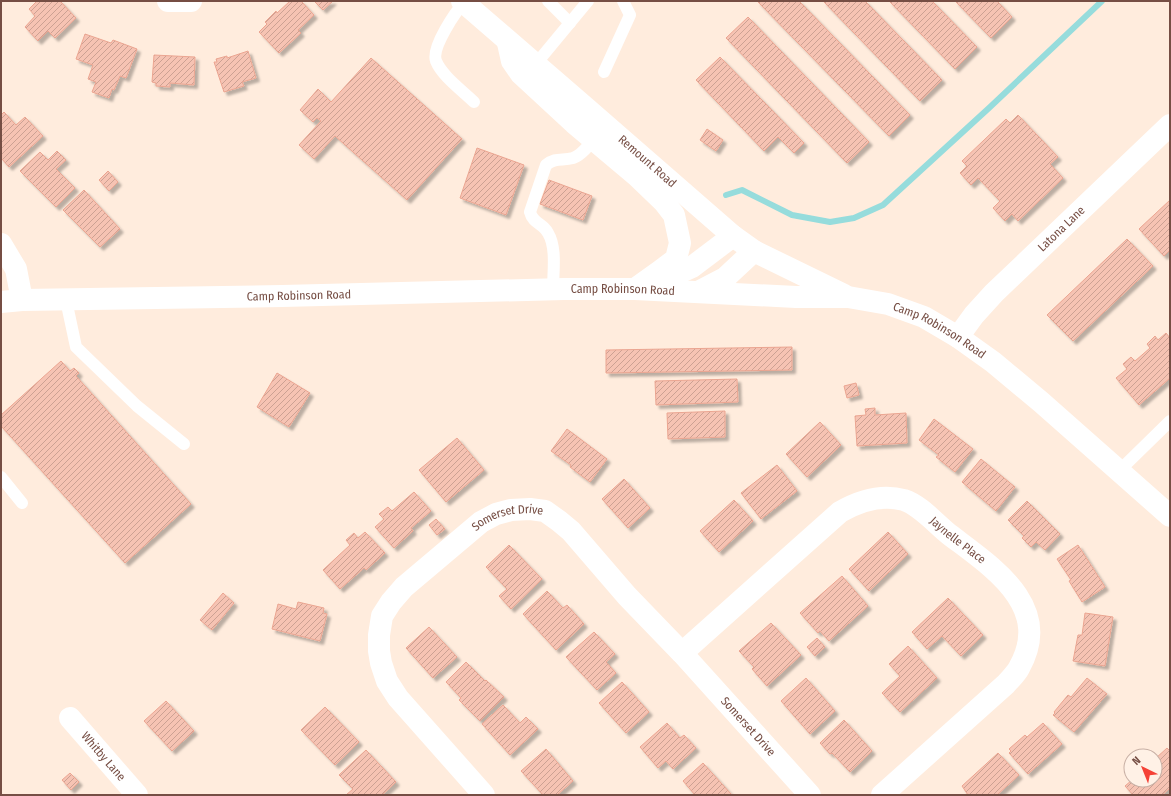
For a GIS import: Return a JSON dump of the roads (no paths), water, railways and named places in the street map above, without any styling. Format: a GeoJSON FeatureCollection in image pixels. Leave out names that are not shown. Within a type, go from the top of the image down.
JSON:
{"type":"FeatureCollection","features":[{"type":"Feature","properties":{"kind":"street"},"geometry":{"type":"LineString","coordinates":[[168,1],[191,1]]}},
{"type":"Feature","properties":{"kind":"street","name":"Remount Road"},"geometry":{"type":"LineString","coordinates":[[464,2],[535,64],[599,132],[733,236],[754,251],[848,297]]}},
{"type":"Feature","properties":{"kind":"street"},"geometry":{"type":"LineString","coordinates":[[508,42],[512,61],[521,74],[599,132],[638,176],[664,202],[674,215],[680,243],[676,259],[660,272],[635,288]]}},
{"type":"Feature","properties":{"kind":"street","name":"Latona Lane"},"geometry":{"type":"LineString","coordinates":[[958,337],[974,315],[994,293],[1170,125]]}},
{"type":"Feature","properties":{"kind":"street"},"geometry":{"type":"LineString","coordinates":[[635,288],[655,284],[692,267],[733,236]]}},
{"type":"Feature","properties":{"kind":"street"},"geometry":{"type":"LineString","coordinates":[[1,244],[16,269],[22,300]]}},
{"type":"Feature","properties":{"kind":"street"},"geometry":{"type":"LineString","coordinates":[[700,291],[725,278],[754,251]]}},
{"type":"Feature","properties":{"kind":"street","name":"Camp Robinson Road"},"geometry":{"type":"LineString","coordinates":[[1,302],[22,300],[635,288],[796,297],[848,297],[888,304],[924,317],[958,337],[999,367],[1170,516]]}},
{"type":"Feature","properties":{"kind":"street","name":"Jaynelle Place"},"geometry":{"type":"LineString","coordinates":[[682,653],[840,512],[855,504],[880,498],[903,500],[915,506],[992,566],[1003,577],[1022,604],[1030,630],[1025,657],[1006,684],[882,795]]}},
{"type":"Feature","properties":{"kind":"street","name":"Somerset Drive"},"geometry":{"type":"LineString","coordinates":[[484,795],[398,698],[387,682],[381,663],[379,635],[382,616],[391,602],[404,587],[481,522],[496,514],[512,510],[530,509],[545,511],[571,531],[627,596],[682,653],[810,795]]}},
{"type":"Feature","properties":{"kind":"street","name":"Whitby Lane"},"geometry":{"type":"LineString","coordinates":[[70,718],[137,795]]}},
{"type":"Feature","properties":{"kind":"lane"},"geometry":{"type":"LineString","coordinates":[[548,1],[570,23]]}},
{"type":"Feature","properties":{"kind":"lane"},"geometry":{"type":"LineString","coordinates":[[535,64],[588,1]]}},
{"type":"Feature","properties":{"kind":"lane"},"geometry":{"type":"LineString","coordinates":[[604,72],[630,15],[623,1]]}},
{"type":"Feature","properties":{"kind":"lane"},"geometry":{"type":"LineString","coordinates":[[464,2],[444,31],[435,59],[440,69],[474,102]]}},
{"type":"Feature","properties":{"kind":"lane"},"geometry":{"type":"LineString","coordinates":[[553,289],[554,258],[552,240],[548,231],[532,218],[530,212],[546,165],[551,161],[560,158],[574,158],[579,155],[599,132]]}},
{"type":"Feature","properties":{"kind":"lane"},"geometry":{"type":"LineString","coordinates":[[66,300],[76,348],[137,406],[184,444]]}},
{"type":"Feature","properties":{"kind":"lane"},"geometry":{"type":"LineString","coordinates":[[1120,471],[1170,421]]}},
{"type":"Feature","properties":{"kind":"lane"},"geometry":{"type":"LineString","coordinates":[[1,477],[22,503]]}},
{"type":"Feature","properties":{"kind":"waterway"},"geometry":{"type":"LineString","coordinates":[[726,195],[742,190],[792,215],[830,222],[854,218],[883,205],[989,108],[1102,1]]}}]}
